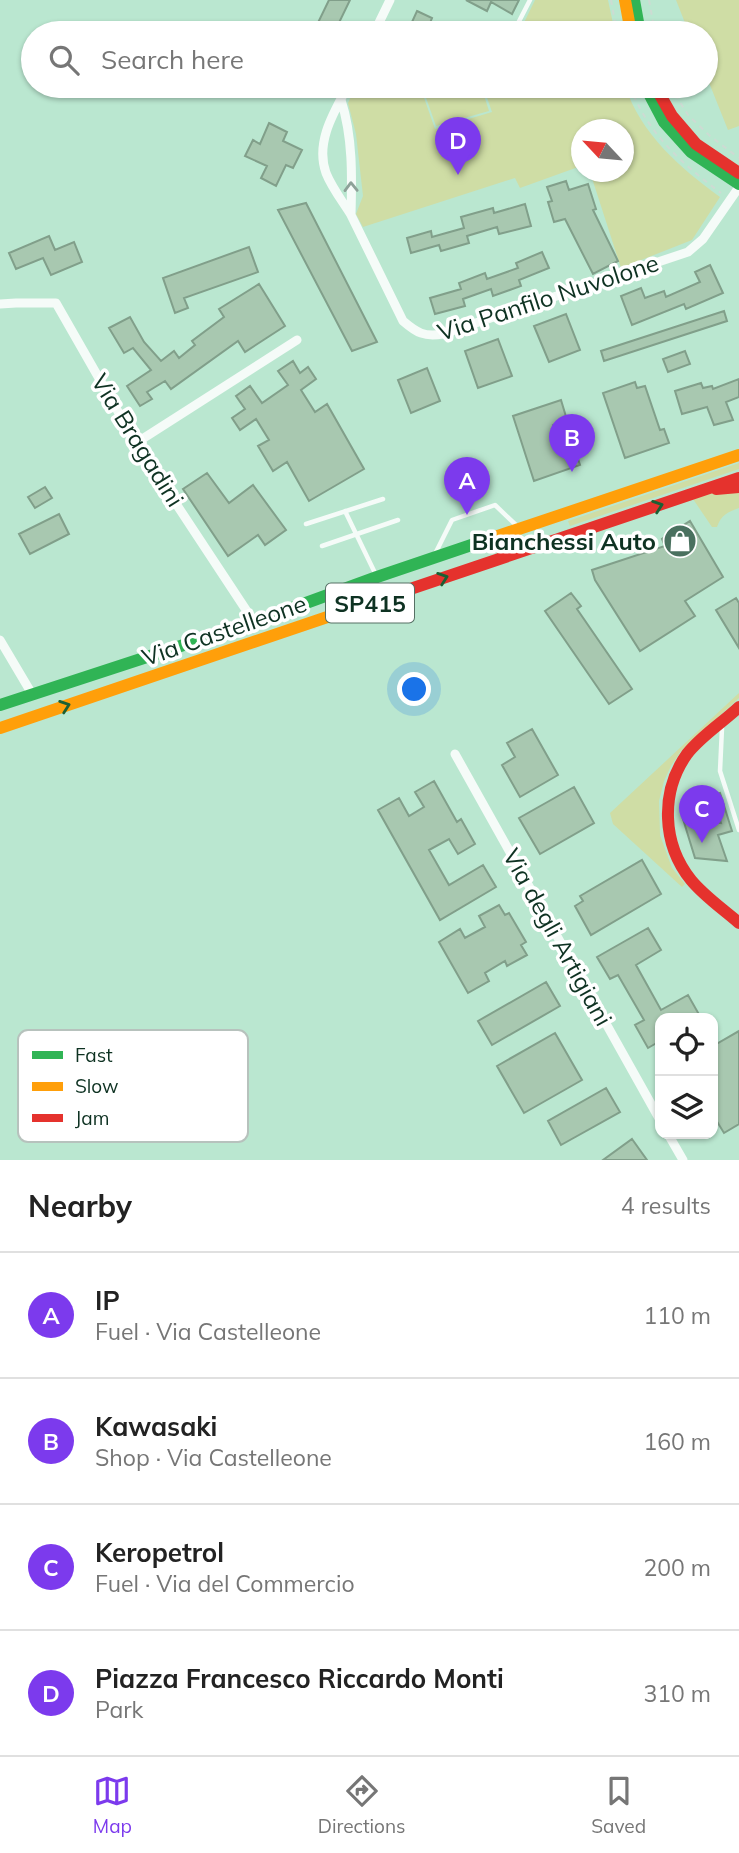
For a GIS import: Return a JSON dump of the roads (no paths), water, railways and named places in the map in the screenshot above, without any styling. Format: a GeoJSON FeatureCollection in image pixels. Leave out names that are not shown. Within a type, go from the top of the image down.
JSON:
{"type":"FeatureCollection","features":[{"type":"Feature","properties":{"kind":"main road"},"geometry":{"type":"LineString","coordinates":[[625,0],[629,21]]}},
{"type":"Feature","properties":{"kind":"main road"},"geometry":{"type":"LineString","coordinates":[[634,0],[638,21]]}},
{"type":"Feature","properties":{"kind":"main road"},"geometry":{"type":"LineString","coordinates":[[651,98],[664,122],[691,152],[739,185]]}},
{"type":"Feature","properties":{"kind":"main road"},"geometry":{"type":"LineString","coordinates":[[662,98],[672,116],[696,144],[739,173]]}},
{"type":"Feature","properties":{"kind":"main road","name":"Via Castelleone"},"geometry":{"type":"LineString","coordinates":[[0,705],[254,622],[377,577],[739,455]]}},
{"type":"Feature","properties":{"kind":"main road","name":"Via Castelleone"},"geometry":{"type":"LineString","coordinates":[[0,728],[739,478]]}},
{"type":"Feature","properties":{"kind":"main road"},"geometry":{"type":"LineString","coordinates":[[705,490],[739,487]]}},
{"type":"Feature","properties":{"kind":"main road"},"geometry":{"type":"LineString","coordinates":[[738,921],[690,878],[672,846],[667,817],[671,785],[688,753],[739,707]]}},
{"type":"Feature","properties":{"kind":"street"},"geometry":{"type":"LineString","coordinates":[[380,21],[390,0]]}},
{"type":"Feature","properties":{"kind":"street","name":"Via Panfilo Nuvolone"},"geometry":{"type":"LineString","coordinates":[[341,100],[329,124],[323,146],[326,173],[351,215],[403,321],[416,331],[429,336],[443,334],[688,252],[703,239],[739,185]]}},
{"type":"Feature","properties":{"kind":"street","name":"Via Panfilo Nuvolone"},"geometry":{"type":"LineString","coordinates":[[341,100],[348,132],[351,215]]}},
{"type":"Feature","properties":{"kind":"street"},"geometry":{"type":"LineString","coordinates":[[329,124],[339,123],[348,132]]}},
{"type":"Feature","properties":{"kind":"street","name":"Via Bragadini"},"geometry":{"type":"LineString","coordinates":[[0,304],[56,303],[136,443],[254,622]]}},
{"type":"Feature","properties":{"kind":"street"},"geometry":{"type":"LineString","coordinates":[[136,443],[297,340]]}},
{"type":"Feature","properties":{"kind":"street"},"geometry":{"type":"LineString","coordinates":[[0,639],[32,694]]}},
{"type":"Feature","properties":{"kind":"street","name":"Via degli Artigiani"},"geometry":{"type":"LineString","coordinates":[[455,754],[655,1111]]}},
{"type":"Feature","properties":{"kind":"street"},"geometry":{"type":"LineString","coordinates":[[671,1139],[683,1160]]}},
{"type":"Feature","properties":{"kind":"lane"},"geometry":{"type":"LineString","coordinates":[[519,21],[530,0]]}},
{"type":"Feature","properties":{"kind":"lane"},"geometry":{"type":"LineString","coordinates":[[306,524],[383,499]]}},
{"type":"Feature","properties":{"kind":"lane"},"geometry":{"type":"LineString","coordinates":[[432,559],[452,520],[495,505],[520,529]]}},
{"type":"Feature","properties":{"kind":"lane"},"geometry":{"type":"LineString","coordinates":[[345,511],[377,577]]}},
{"type":"Feature","properties":{"kind":"lane"},"geometry":{"type":"LineString","coordinates":[[322,546],[398,520]]}},
{"type":"Feature","properties":{"kind":"lane"},"geometry":{"type":"LineString","coordinates":[[722,723],[720,771],[739,830]]}},
{"type":"Feature","properties":{"kind":"place","name":"Piazza Francesco Riccardo Monti"},"geometry":{"type":"Point","coordinates":[458,175]}},
{"type":"Feature","properties":{"kind":"place","name":"Kawasaki"},"geometry":{"type":"Point","coordinates":[572,472]}},
{"type":"Feature","properties":{"kind":"place","name":"IP"},"geometry":{"type":"Point","coordinates":[467,515]}},
{"type":"Feature","properties":{"kind":"place","name":"Bianchessi Auto"},"geometry":{"type":"Point","coordinates":[680,541]}},
{"type":"Feature","properties":{"kind":"place","name":"Keropetrol"},"geometry":{"type":"Point","coordinates":[702,843]}}]}
